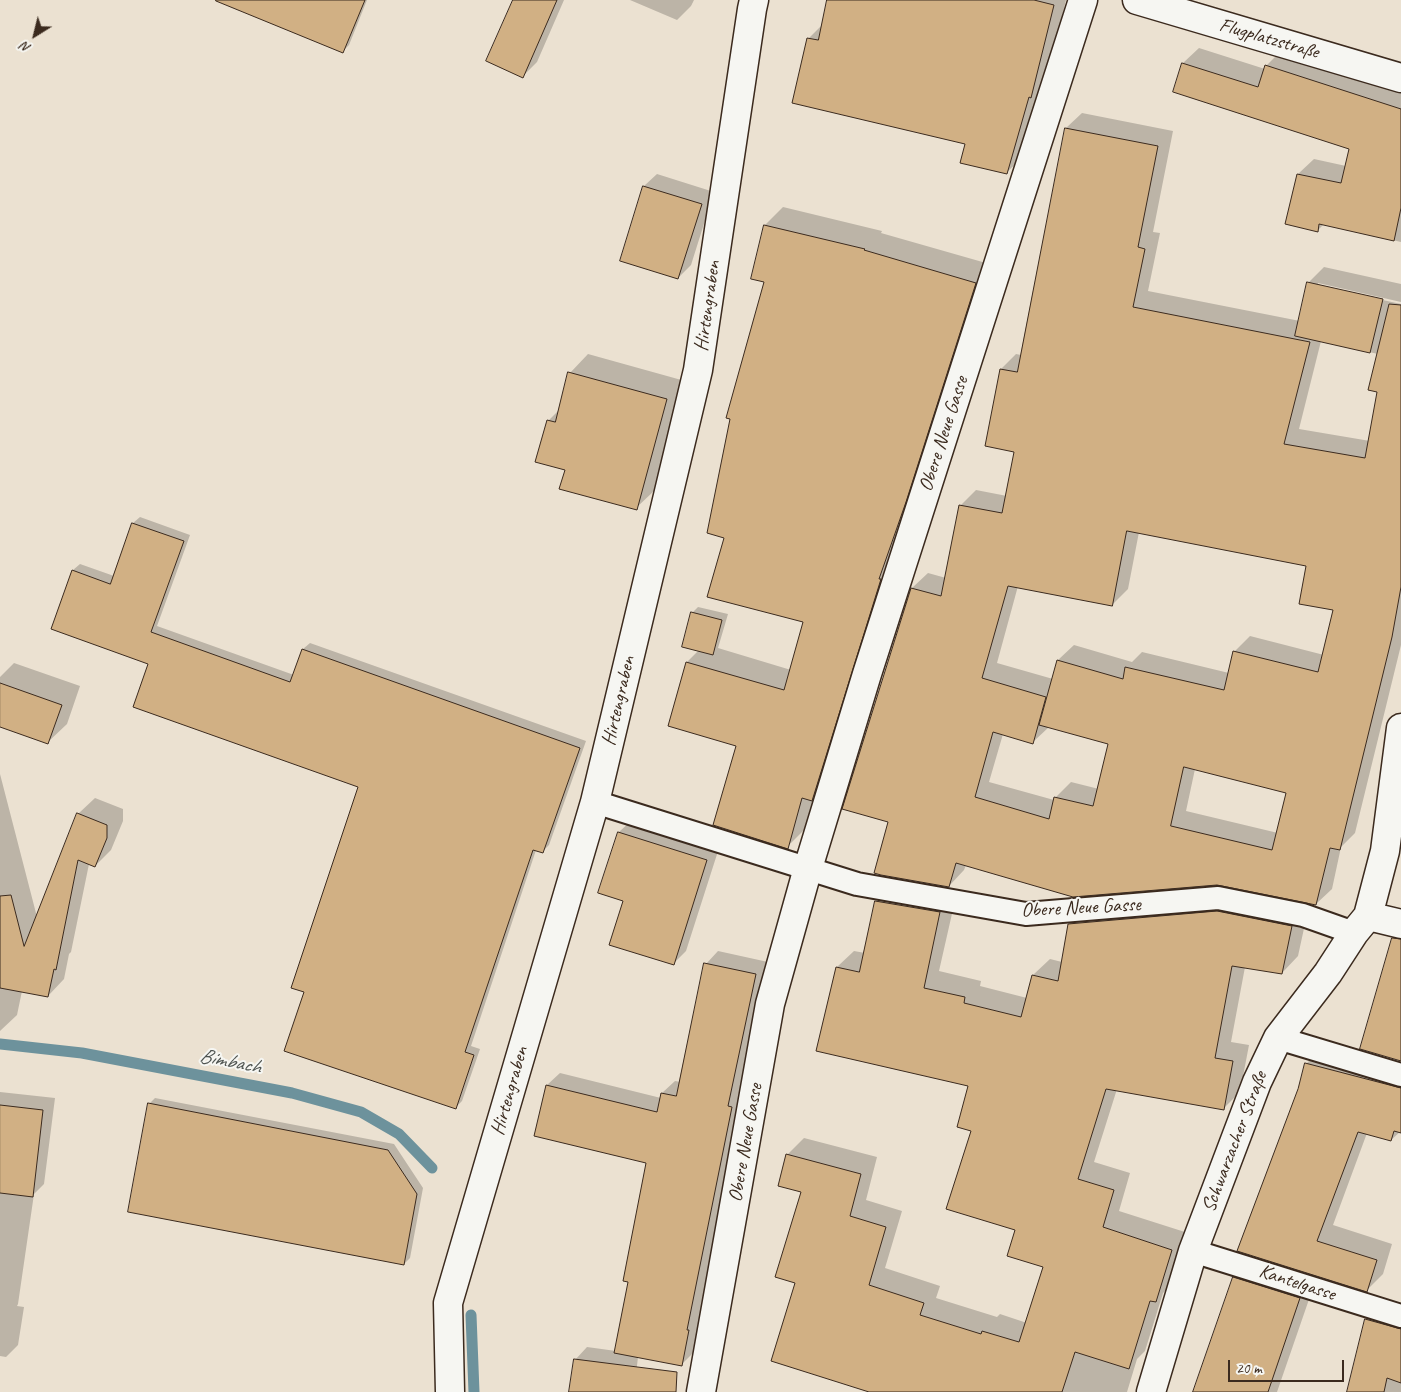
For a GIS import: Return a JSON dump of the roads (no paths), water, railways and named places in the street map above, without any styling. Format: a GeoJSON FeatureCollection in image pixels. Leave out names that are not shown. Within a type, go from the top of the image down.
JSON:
{"type":"FeatureCollection","features":[{"type":"Feature","properties":{"kind":"street","name":"Hirtengraben"},"geometry":{"type":"LineString","coordinates":[[450,1392],[448,1303],[595,802],[698,370],[754,0]]}},
{"type":"Feature","properties":{"kind":"street","name":"Obere Neue Gasse"},"geometry":{"type":"LineString","coordinates":[[701,1392],[770,1004],[808,868],[870,664],[1083,0]]}},
{"type":"Feature","properties":{"kind":"street","name":"Flugplatzstraße"},"geometry":{"type":"LineString","coordinates":[[1137,0],[1401,78]]}},
{"type":"Feature","properties":{"kind":"street","name":"Schwarzacher Straße"},"geometry":{"type":"LineString","coordinates":[[1151,1392],[1193,1250],[1257,1082],[1278,1038],[1328,973],[1361,924],[1385,851],[1401,728]]}},
{"type":"Feature","properties":{"kind":"street"},"geometry":{"type":"LineString","coordinates":[[1361,924],[1401,924]]}},
{"type":"Feature","properties":{"kind":"lane","name":"Obere Neue Gasse"},"geometry":{"type":"LineString","coordinates":[[595,802],[857,884],[1026,914],[1218,898],[1303,915],[1361,924]]}},
{"type":"Feature","properties":{"kind":"lane"},"geometry":{"type":"LineString","coordinates":[[1278,1038],[1401,1075]]}},
{"type":"Feature","properties":{"kind":"lane","name":"Kantelgasse"},"geometry":{"type":"LineString","coordinates":[[1193,1250],[1401,1316]]}},
{"type":"Feature","properties":{"kind":"waterway","name":"Bimbach"},"geometry":{"type":"LineString","coordinates":[[0,1044],[82,1053],[292,1093],[361,1112],[399,1134],[432,1168]]}},
{"type":"Feature","properties":{"kind":"waterway","name":"Bimbach"},"geometry":{"type":"LineString","coordinates":[[471,1315],[474,1392]]}}]}
